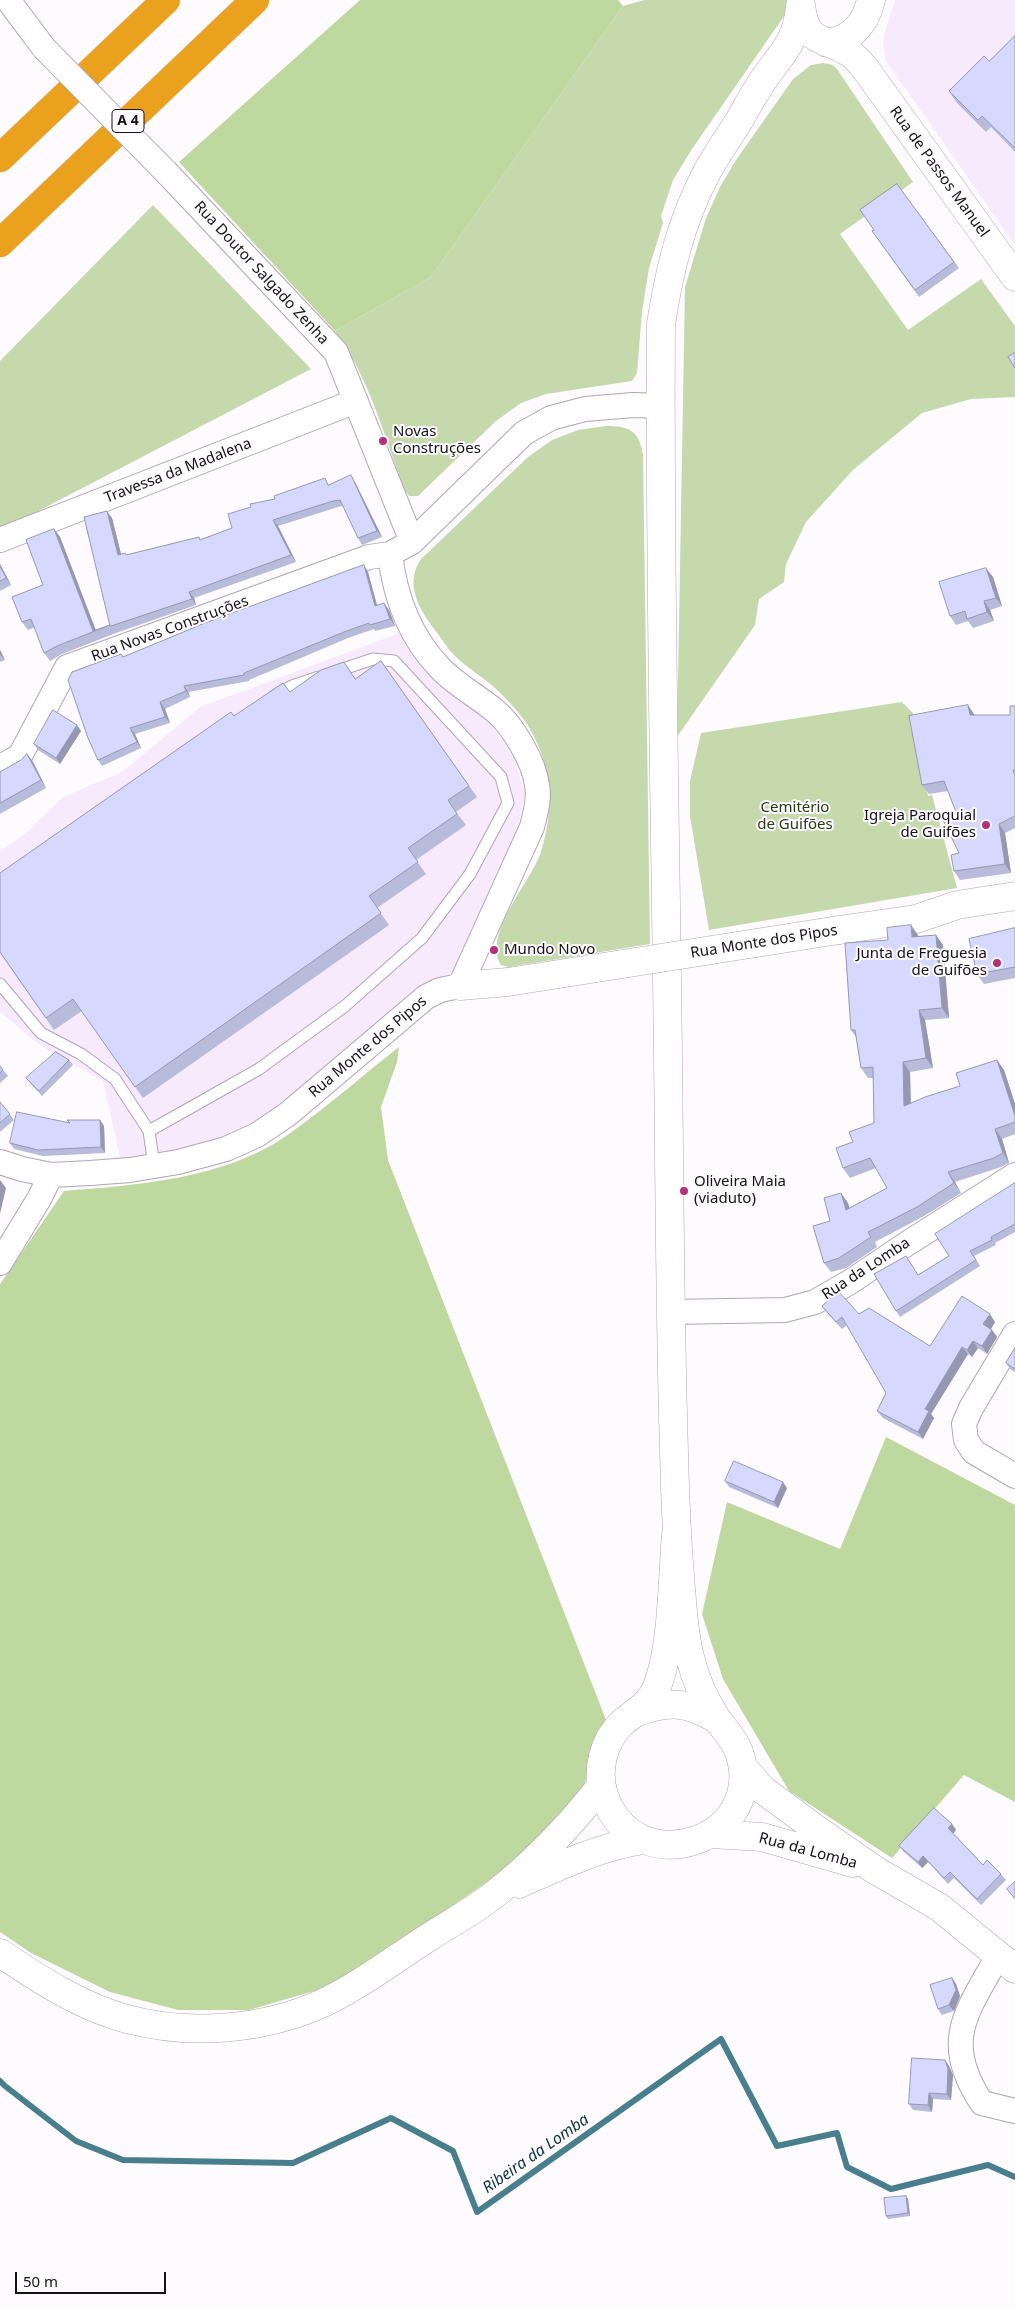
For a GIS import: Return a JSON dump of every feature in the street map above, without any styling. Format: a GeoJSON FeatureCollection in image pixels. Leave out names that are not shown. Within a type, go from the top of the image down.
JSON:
{"type":"FeatureCollection","features":[{"type":"Feature","properties":{"kind":"highway"},"geometry":{"type":"LineString","coordinates":[[0,158],[166,0]]}},
{"type":"Feature","properties":{"kind":"highway","name":"A 4"},"geometry":{"type":"LineString","coordinates":[[0,243],[255,0]]}},
{"type":"Feature","properties":{"kind":"main road"},"geometry":{"type":"LineString","coordinates":[[801,3],[806,28],[813,36],[824,42]]}},
{"type":"Feature","properties":{"kind":"main road"},"geometry":{"type":"LineString","coordinates":[[676,1534],[663,1667],[651,1699],[620,1725],[607,1743],[601,1764],[601,1786],[608,1808],[623,1827],[642,1840],[660,1845],[677,1846],[695,1842],[710,1834],[725,1822],[736,1805],[742,1787],[743,1768],[739,1750],[730,1734],[718,1720],[703,1692],[691,1663],[686,1639],[676,1534],[670,1312],[660,406],[661,324],[668,278],[684,225],[706,175],[765,77],[785,54],[796,32],[801,3]]}},
{"type":"Feature","properties":{"kind":"main road"},"geometry":{"type":"LineString","coordinates":[[785,54],[801,46],[836,42],[852,34],[870,6]]}},
{"type":"Feature","properties":{"kind":"main road"},"geometry":{"type":"LineString","coordinates":[[864,67],[862,55],[863,34],[870,6]]}},
{"type":"Feature","properties":{"kind":"main road","name":"Rua de Passos Manuel"},"geometry":{"type":"LineString","coordinates":[[824,42],[849,52],[864,67],[1015,277]]}},
{"type":"Feature","properties":{"kind":"main road","name":"Rua Monte dos Pipos"},"geometry":{"type":"LineString","coordinates":[[460,986],[508,982],[916,919],[957,905],[1015,896]]}},
{"type":"Feature","properties":{"kind":"main road"},"geometry":{"type":"LineString","coordinates":[[637,1712],[657,1704],[679,1704],[700,1709],[718,1720]]}},
{"type":"Feature","properties":{"kind":"main road","name":"Rua da Lomba"},"geometry":{"type":"LineString","coordinates":[[743,1768],[763,1790],[875,1870],[939,1907],[1007,1963]]}},
{"type":"Feature","properties":{"kind":"main road"},"geometry":{"type":"LineString","coordinates":[[0,1953],[83,2003],[126,2019],[170,2027],[208,2028],[271,2021],[297,2013],[349,1990],[494,1894],[576,1818],[601,1786]]}},
{"type":"Feature","properties":{"kind":"main road","name":"Rua da Lomba"},"geometry":{"type":"LineString","coordinates":[[710,1834],[762,1837],[875,1870]]}},
{"type":"Feature","properties":{"kind":"main road"},"geometry":{"type":"LineString","coordinates":[[494,1894],[561,1865],[620,1844],[642,1840]]}},
{"type":"Feature","properties":{"kind":"street","name":"Rua Doutor Salgado Zenha"},"geometry":{"type":"LineString","coordinates":[[8,0],[44,48]]}},
{"type":"Feature","properties":{"kind":"street","name":"Rua Doutor Salgado Zenha"},"geometry":{"type":"LineString","coordinates":[[0,20],[17,24],[44,48],[168,174],[336,352],[412,542]]}},
{"type":"Feature","properties":{"kind":"street","name":"Travessa da Madalena"},"geometry":{"type":"LineString","coordinates":[[0,540],[356,401]]}},
{"type":"Feature","properties":{"kind":"street","name":"Rua Novas Construções"},"geometry":{"type":"LineString","coordinates":[[0,767],[20,756],[68,667],[368,557],[390,554],[412,542],[524,433],[551,418],[585,409],[660,406]]}},
{"type":"Feature","properties":{"kind":"street"},"geometry":{"type":"LineString","coordinates":[[390,554],[398,599],[410,626],[440,669],[496,711],[517,736],[528,758],[538,786],[537,810],[532,827],[460,986]]}},
{"type":"Feature","properties":{"kind":"street","name":"Rua Monte dos Pipos"},"geometry":{"type":"LineString","coordinates":[[0,1162],[51,1175],[130,1170],[178,1162],[226,1149],[256,1135],[288,1114],[426,997],[440,990],[460,986]]}},
{"type":"Feature","properties":{"kind":"street"},"geometry":{"type":"LineString","coordinates":[[0,1263],[39,1199],[51,1175]]}},
{"type":"Feature","properties":{"kind":"street","name":"Rua da Lomba"},"geometry":{"type":"LineString","coordinates":[[670,1312],[785,1310],[815,1302],[832,1294],[1015,1175]]}},
{"type":"Feature","properties":{"kind":"street"},"geometry":{"type":"LineString","coordinates":[[1015,1334],[971,1408],[964,1424],[966,1440],[974,1452],[1015,1476]]}},
{"type":"Feature","properties":{"kind":"street"},"geometry":{"type":"LineString","coordinates":[[1007,1963],[965,2020],[959,2044],[966,2076],[982,2103],[1015,2111]]}},
{"type":"Feature","properties":{"kind":"lane"},"geometry":{"type":"LineString","coordinates":[[149,1131],[258,1069],[345,1006],[422,938],[470,874],[508,803],[501,777],[394,661],[372,659],[292,686],[266,700]]}},
{"type":"Feature","properties":{"kind":"lane"},"geometry":{"type":"LineString","coordinates":[[0,984],[41,1033],[81,1054],[115,1079],[149,1131],[154,1166]]}},
{"type":"Feature","properties":{"kind":"shaded area"},"geometry":{"type":"Polygon","coordinates":[[[895,0],[1015,0],[1015,245],[886,61],[883,46],[885,32],[895,0]]]}},
{"type":"Feature","properties":{"kind":"shaded area"},"geometry":{"type":"Polygon","coordinates":[[[400,633],[433,675],[487,719],[513,757],[525,791],[514,852],[459,967],[421,991],[268,1115],[206,1145],[121,1161],[103,1081],[41,1046],[0,1012],[0,851],[25,834],[63,797],[122,772],[200,707],[400,633]]]}},
{"type":"Feature","properties":{"kind":"green space"},"geometry":{"type":"Polygon","coordinates":[[[360,0],[618,0],[623,6],[431,277],[335,331],[179,162],[360,0]]]}},
{"type":"Feature","properties":{"kind":"green space"},"geometry":{"type":"Polygon","coordinates":[[[644,0],[788,0],[790,3],[789,9],[692,149],[673,180],[661,216],[663,223],[649,268],[642,312],[637,373],[632,381],[546,394],[521,403],[496,421],[418,496],[409,496],[404,489],[366,387],[347,349],[335,331],[431,277],[623,6],[644,0]]]}},
{"type":"Feature","properties":{"kind":"green space"},"geometry":{"type":"Polygon","coordinates":[[[823,63],[833,65],[837,69],[913,182],[840,234],[908,330],[981,279],[1015,326],[1015,397],[971,399],[922,413],[853,470],[806,522],[786,564],[784,582],[759,599],[755,625],[677,737],[685,287],[706,218],[720,187],[736,160],[793,79],[811,65],[823,63]]]}},
{"type":"Feature","properties":{"kind":"green space"},"geometry":{"type":"Polygon","coordinates":[[[153,205],[311,369],[0,531],[0,361],[153,205]]]}},
{"type":"Feature","properties":{"kind":"green space"},"geometry":{"type":"Polygon","coordinates":[[[606,426],[621,427],[632,431],[639,440],[643,455],[650,944],[509,967],[501,965],[497,952],[498,938],[510,908],[536,864],[545,839],[549,798],[543,758],[535,738],[519,713],[497,690],[454,655],[432,626],[416,598],[414,579],[421,559],[528,457],[552,440],[578,430],[606,426]]]}},
{"type":"Feature","properties":{"kind":"green space","name":"Cemitério de Guifões"},"geometry":{"type":"Polygon","coordinates":[[[902,702],[913,713],[928,796],[932,795],[957,888],[709,930],[690,816],[690,781],[701,733],[902,702]]]}},
{"type":"Feature","properties":{"kind":"green space"},"geometry":{"type":"Polygon","coordinates":[[[399,1047],[397,1062],[381,1107],[388,1160],[608,1725],[599,1737],[577,1808],[531,1852],[338,1984],[249,2010],[178,2010],[110,1992],[31,1953],[0,1932],[0,1284],[64,1191],[150,1182],[208,1171],[235,1162],[262,1150],[301,1126],[399,1047]]]}},
{"type":"Feature","properties":{"kind":"green space"},"geometry":{"type":"Polygon","coordinates":[[[886,1437],[1015,1505],[1015,1802],[964,1775],[892,1858],[789,1791],[723,1679],[702,1614],[727,1502],[840,1549],[886,1437]]]}},
{"type":"Feature","properties":{"kind":"building"},"geometry":{"type":"Polygon","coordinates":[[[1015,36],[1015,148],[982,116],[978,120],[949,91],[984,56],[989,61],[1015,36]]]}},
{"type":"Feature","properties":{"kind":"building"},"geometry":{"type":"Polygon","coordinates":[[[897,184],[954,262],[915,290],[872,231],[874,230],[860,210],[897,184]]]}},
{"type":"Feature","properties":{"kind":"building"},"geometry":{"type":"Polygon","coordinates":[[[1015,353],[1015,368],[1008,357],[1015,353]]]}},
{"type":"Feature","properties":{"kind":"building"},"geometry":{"type":"Polygon","coordinates":[[[351,475],[377,531],[358,538],[340,500],[273,520],[291,555],[189,592],[192,599],[110,626],[84,517],[107,511],[118,555],[125,553],[126,555],[199,537],[200,540],[232,528],[228,514],[251,507],[250,504],[275,499],[274,496],[325,478],[328,485],[351,475]]]}},
{"type":"Feature","properties":{"kind":"building"},"geometry":{"type":"Polygon","coordinates":[[[54,529],[93,631],[110,625],[44,653],[31,619],[22,622],[12,597],[43,585],[26,540],[54,529]]]}},
{"type":"Feature","properties":{"kind":"building"},"geometry":{"type":"Polygon","coordinates":[[[364,565],[375,606],[384,603],[390,619],[370,625],[369,623],[344,632],[244,673],[244,675],[184,686],[186,691],[160,702],[165,717],[130,728],[137,742],[98,760],[88,738],[68,680],[72,672],[121,654],[123,657],[205,623],[364,565]]]}},
{"type":"Feature","properties":{"kind":"building"},"geometry":{"type":"Polygon","coordinates":[[[0,566],[6,578],[0,581],[0,566]]]}},
{"type":"Feature","properties":{"kind":"building"},"geometry":{"type":"Polygon","coordinates":[[[986,568],[996,598],[984,601],[987,612],[967,619],[965,611],[950,616],[939,582],[986,568]]]}},
{"type":"Feature","properties":{"kind":"building"},"geometry":{"type":"Polygon","coordinates":[[[381,661],[469,786],[448,800],[457,814],[408,848],[418,862],[369,896],[381,913],[135,1087],[73,999],[46,1018],[0,952],[0,873],[231,712],[234,716],[283,683],[290,692],[321,670],[344,662],[355,679],[381,661]]]}},
{"type":"Feature","properties":{"kind":"building"},"geometry":{"type":"Polygon","coordinates":[[[968,705],[970,715],[1010,715],[1010,706],[1015,706],[1015,770],[1013,770],[1015,776],[1015,816],[999,824],[1005,864],[954,871],[951,855],[959,853],[943,820],[956,812],[944,781],[922,785],[909,716],[968,705]]]}},
{"type":"Feature","properties":{"kind":"building"},"geometry":{"type":"Polygon","coordinates":[[[53,710],[77,725],[56,758],[34,744],[53,710]]]}},
{"type":"Feature","properties":{"kind":"building"},"geometry":{"type":"Polygon","coordinates":[[[27,754],[41,780],[0,803],[0,772],[21,760],[27,754]]]}},
{"type":"Feature","properties":{"kind":"building"},"geometry":{"type":"Polygon","coordinates":[[[911,925],[912,937],[936,935],[942,1008],[919,1010],[926,1058],[903,1062],[904,1106],[960,1086],[956,1073],[997,1060],[1015,1116],[1015,1122],[995,1129],[1003,1153],[994,1158],[948,1172],[954,1183],[917,1207],[868,1232],[871,1237],[839,1258],[824,1263],[813,1226],[830,1221],[824,1198],[841,1193],[846,1210],[887,1188],[870,1158],[843,1168],[836,1148],[853,1142],[849,1132],[874,1123],[873,1067],[861,1068],[855,1030],[851,1030],[845,943],[888,940],[887,928],[911,925]]]}},
{"type":"Feature","properties":{"kind":"building"},"geometry":{"type":"Polygon","coordinates":[[[1015,928],[1015,967],[977,974],[969,939],[1015,928]]]}},
{"type":"Feature","properties":{"kind":"building"},"geometry":{"type":"Polygon","coordinates":[[[56,1052],[69,1060],[39,1091],[26,1078],[56,1052]]]}},
{"type":"Feature","properties":{"kind":"building"},"geometry":{"type":"Polygon","coordinates":[[[0,1102],[10,1114],[0,1123],[0,1102]]]}},
{"type":"Feature","properties":{"kind":"building"},"geometry":{"type":"Polygon","coordinates":[[[17,1112],[70,1123],[67,1120],[100,1120],[101,1147],[38,1150],[10,1143],[17,1112]]]}},
{"type":"Feature","properties":{"kind":"building"},"geometry":{"type":"Polygon","coordinates":[[[1015,1183],[1015,1224],[991,1237],[992,1240],[970,1251],[976,1260],[896,1311],[874,1274],[906,1256],[918,1275],[949,1256],[935,1234],[1015,1183]]]}},
{"type":"Feature","properties":{"kind":"building"},"geometry":{"type":"Polygon","coordinates":[[[840,1293],[859,1314],[869,1308],[930,1346],[962,1296],[990,1314],[983,1324],[992,1330],[982,1346],[973,1341],[967,1350],[962,1347],[925,1409],[929,1411],[918,1432],[877,1411],[886,1393],[842,1317],[836,1322],[822,1306],[840,1293]]]}},
{"type":"Feature","properties":{"kind":"building"},"geometry":{"type":"Polygon","coordinates":[[[1015,1348],[1015,1369],[1006,1363],[1015,1348]]]}},
{"type":"Feature","properties":{"kind":"building"},"geometry":{"type":"Polygon","coordinates":[[[734,1461],[783,1482],[774,1502],[725,1481],[734,1461]]]}},
{"type":"Feature","properties":{"kind":"building"},"geometry":{"type":"Polygon","coordinates":[[[934,1808],[952,1824],[948,1828],[983,1865],[987,1860],[1001,1874],[977,1899],[950,1872],[944,1878],[923,1856],[918,1862],[899,1846],[934,1808]]]}},
{"type":"Feature","properties":{"kind":"building"},"geometry":{"type":"Polygon","coordinates":[[[1015,1882],[1015,1899],[1007,1889],[1015,1882]]]}},
{"type":"Feature","properties":{"kind":"building"},"geometry":{"type":"Polygon","coordinates":[[[952,1978],[956,1990],[949,2005],[938,2009],[930,1985],[952,1978]]]}},
{"type":"Feature","properties":{"kind":"building"},"geometry":{"type":"Polygon","coordinates":[[[912,2058],[945,2060],[948,2069],[947,2094],[929,2093],[928,2105],[909,2104],[912,2058]]]}},
{"type":"Feature","properties":{"kind":"building"},"geometry":{"type":"Polygon","coordinates":[[[906,2196],[908,2213],[886,2216],[884,2198],[906,2196]]]}},
{"type":"Feature","properties":{"kind":"waterway","name":"Ribeira da Lomba"},"geometry":{"type":"LineString","coordinates":[[0,2081],[76,2141],[123,2160],[293,2163],[391,2118],[453,2151],[477,2212],[721,2039],[777,2146],[837,2133],[847,2167],[891,2189],[988,2165],[1015,2177]]}},
{"type":"Feature","properties":{"kind":"place","name":"Novas Construções"},"geometry":{"type":"Point","coordinates":[383,441]}},
{"type":"Feature","properties":{"kind":"place","name":"Igreja Paroquial de Guifões"},"geometry":{"type":"Point","coordinates":[986,825]}},
{"type":"Feature","properties":{"kind":"place","name":"Mundo Novo"},"geometry":{"type":"Point","coordinates":[494,950]}},
{"type":"Feature","properties":{"kind":"place","name":"Junta de Freguesia de Guifões"},"geometry":{"type":"Point","coordinates":[997,963]}},
{"type":"Feature","properties":{"kind":"place","name":"Oliveira Maia (viaduto)"},"geometry":{"type":"Point","coordinates":[684,1191]}}]}
